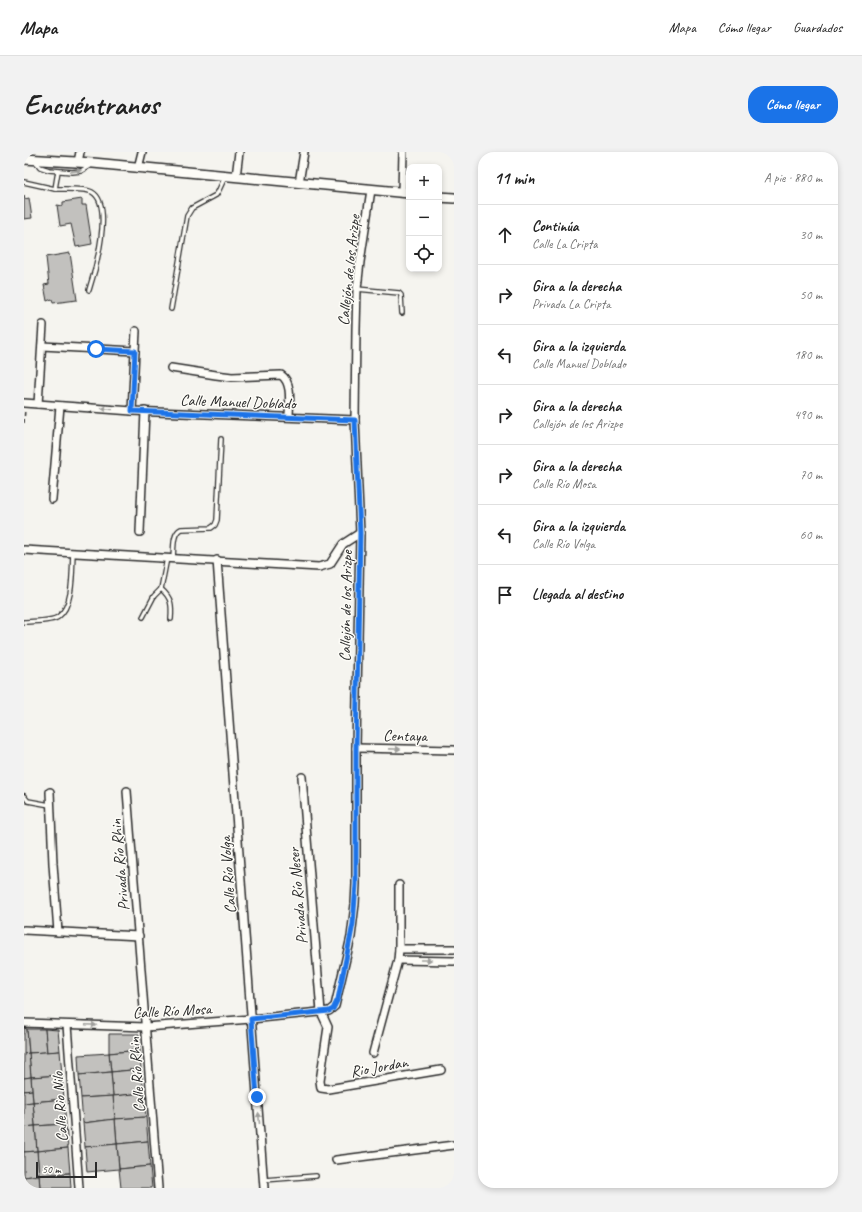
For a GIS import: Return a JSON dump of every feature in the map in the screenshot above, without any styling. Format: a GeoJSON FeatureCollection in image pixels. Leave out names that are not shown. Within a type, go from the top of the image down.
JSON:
{"type":"FeatureCollection","features":[{"type":"Feature","properties":{"kind":"street"},"geometry":{"type":"LineString","coordinates":[[24,152],[24,159],[78,162],[405,193],[403,152]]}},
{"type":"Feature","properties":{"kind":"street"},"geometry":{"type":"LineString","coordinates":[[78,162],[80,152]]}},
{"type":"Feature","properties":{"kind":"street"},"geometry":{"type":"LineString","coordinates":[[138,168],[142,152]]}},
{"type":"Feature","properties":{"kind":"street"},"geometry":{"type":"LineString","coordinates":[[236,177],[239,152]]}},
{"type":"Feature","properties":{"kind":"street"},"geometry":{"type":"LineString","coordinates":[[298,183],[304,152]]}},
{"type":"Feature","properties":{"kind":"street","name":"Callejón de los Arizpe"},"geometry":{"type":"LineString","coordinates":[[321,1012],[333,1009],[338,999],[353,924],[356,884],[356,748],[360,533],[355,420],[356,329],[357,289],[371,190]]}},
{"type":"Feature","properties":{"kind":"street"},"geometry":{"type":"LineString","coordinates":[[442,197],[454,198]]}},
{"type":"Feature","properties":{"kind":"street"},"geometry":{"type":"LineString","coordinates":[[38,404],[43,325]]}},
{"type":"Feature","properties":{"kind":"street"},"geometry":{"type":"LineString","coordinates":[[132,411],[136,331]]}},
{"type":"Feature","properties":{"kind":"street"},"geometry":{"type":"LineString","coordinates":[[42,346],[135,351]]}},
{"type":"Feature","properties":{"kind":"street"},"geometry":{"type":"LineString","coordinates":[[171,368],[216,376],[232,377],[282,375],[286,379],[289,387],[289,417]]}},
{"type":"Feature","properties":{"kind":"street","name":"Calle Manuel Doblado"},"geometry":{"type":"LineString","coordinates":[[25,403],[132,411],[355,420]]}},
{"type":"Feature","properties":{"kind":"street"},"geometry":{"type":"LineString","coordinates":[[52,499],[60,406]]}},
{"type":"Feature","properties":{"kind":"street"},"geometry":{"type":"LineString","coordinates":[[140,532],[145,411]]}},
{"type":"Feature","properties":{"kind":"street"},"geometry":{"type":"LineString","coordinates":[[24,550],[323,566],[332,561],[343,544],[360,533]]}},
{"type":"Feature","properties":{"kind":"street","name":"Calle Río Volga"},"geometry":{"type":"LineString","coordinates":[[217,560],[264,1188]]}},
{"type":"Feature","properties":{"kind":"street","name":"Centaya"},"geometry":{"type":"LineString","coordinates":[[356,748],[454,750]]}},
{"type":"Feature","properties":{"kind":"street","name":"Privada Río Neser"},"geometry":{"type":"LineString","coordinates":[[302,777],[321,1012],[328,1027],[320,1081],[321,1088]]}},
{"type":"Feature","properties":{"kind":"street","name":"Privada Río Rhin"},"geometry":{"type":"LineString","coordinates":[[127,791],[139,936]]}},
{"type":"Feature","properties":{"kind":"street"},"geometry":{"type":"LineString","coordinates":[[50,792],[58,932]]}},
{"type":"Feature","properties":{"kind":"street"},"geometry":{"type":"LineString","coordinates":[[373,1052],[398,960],[399,885]]}},
{"type":"Feature","properties":{"kind":"street"},"geometry":{"type":"LineString","coordinates":[[24,930],[139,936]]}},
{"type":"Feature","properties":{"kind":"street","name":"Calle Río Rhin"},"geometry":{"type":"LineString","coordinates":[[139,936],[158,1188]]}},
{"type":"Feature","properties":{"kind":"street"},"geometry":{"type":"LineString","coordinates":[[399,948],[454,949]]}},
{"type":"Feature","properties":{"kind":"street"},"geometry":{"type":"LineString","coordinates":[[398,960],[454,961]]}},
{"type":"Feature","properties":{"kind":"street","name":"Calle Río Mosa"},"geometry":{"type":"LineString","coordinates":[[24,1023],[146,1027],[321,1012]]}},
{"type":"Feature","properties":{"kind":"street","name":"Calle Rio Nilo"},"geometry":{"type":"LineString","coordinates":[[67,1025],[79,1188]]}},
{"type":"Feature","properties":{"kind":"street","name":"Rio Jordan"},"geometry":{"type":"LineString","coordinates":[[321,1088],[328,1089],[441,1070]]}},
{"type":"Feature","properties":{"kind":"street"},"geometry":{"type":"LineString","coordinates":[[336,1160],[454,1145]]}},
{"type":"Feature","properties":{"kind":"lane"},"geometry":{"type":"LineString","coordinates":[[34,159],[44,168],[58,171],[77,172],[93,164]]}},
{"type":"Feature","properties":{"kind":"lane"},"geometry":{"type":"LineString","coordinates":[[55,189],[58,171]]}},
{"type":"Feature","properties":{"kind":"lane"},"geometry":{"type":"LineString","coordinates":[[171,309],[187,216],[192,208],[216,195],[221,188],[225,176]]}},
{"type":"Feature","properties":{"kind":"lane"},"geometry":{"type":"LineString","coordinates":[[24,182],[55,189],[87,190],[93,192],[98,197],[101,203],[101,237],[93,278],[89,290]]}},
{"type":"Feature","properties":{"kind":"lane"},"geometry":{"type":"LineString","coordinates":[[357,289],[399,292],[401,295],[402,313]]}},
{"type":"Feature","properties":{"kind":"lane"},"geometry":{"type":"LineString","coordinates":[[143,617],[154,596],[161,589],[170,559],[175,534],[181,529],[211,528],[218,520],[221,439]]}},
{"type":"Feature","properties":{"kind":"lane"},"geometry":{"type":"LineString","coordinates":[[24,622],[57,618],[66,610],[70,593],[73,552]]}},
{"type":"Feature","properties":{"kind":"lane"},"geometry":{"type":"LineString","coordinates":[[161,589],[168,594],[172,605],[171,619]]}},
{"type":"Feature","properties":{"kind":"lane"},"geometry":{"type":"LineString","coordinates":[[24,796],[28,801],[50,805]]}},
{"type":"Feature","properties":{"kind":"lane"},"geometry":{"type":"LineString","coordinates":[[264,1180],[316,1176]]}},
{"type":"Feature","properties":{"kind":"path"},"geometry":{"type":"LineString","coordinates":[[24,423],[25,403]]}},
{"type":"Feature","properties":{"kind":"building"},"geometry":{"type":"Polygon","coordinates":[[[24,195],[25,199],[29,198],[32,218],[24,219],[24,195]]]}},
{"type":"Feature","properties":{"kind":"building"},"geometry":{"type":"Polygon","coordinates":[[[82,199],[82,205],[86,205],[92,244],[76,247],[71,224],[60,226],[57,205],[63,206],[63,202],[82,199]]]}},
{"type":"Feature","properties":{"kind":"building"},"geometry":{"type":"Polygon","coordinates":[[[70,253],[77,300],[53,303],[52,299],[47,301],[44,285],[49,284],[46,257],[70,253]]]}},
{"type":"Feature","properties":{"kind":"building"},"geometry":{"type":"Polygon","coordinates":[[[24,1028],[27,1029],[29,1053],[24,1054],[24,1028]]]}},
{"type":"Feature","properties":{"kind":"building"},"geometry":{"type":"Polygon","coordinates":[[[27,1029],[45,1029],[47,1052],[29,1053],[27,1029]]]}},
{"type":"Feature","properties":{"kind":"building"},"geometry":{"type":"Polygon","coordinates":[[[45,1029],[58,1030],[60,1051],[47,1052],[45,1029]]]}},
{"type":"Feature","properties":{"kind":"building"},"geometry":{"type":"Polygon","coordinates":[[[109,1034],[139,1034],[140,1050],[109,1053],[109,1034]]]}},
{"type":"Feature","properties":{"kind":"building"},"geometry":{"type":"Polygon","coordinates":[[[140,1050],[141,1069],[111,1072],[109,1053],[140,1050]]]}},
{"type":"Feature","properties":{"kind":"building"},"geometry":{"type":"Polygon","coordinates":[[[60,1051],[62,1075],[31,1077],[29,1053],[60,1051]]]}},
{"type":"Feature","properties":{"kind":"building"},"geometry":{"type":"Polygon","coordinates":[[[29,1053],[31,1077],[24,1078],[24,1054],[29,1053]]]}},
{"type":"Feature","properties":{"kind":"building"},"geometry":{"type":"Polygon","coordinates":[[[109,1053],[111,1072],[79,1075],[78,1055],[109,1053]]]}},
{"type":"Feature","properties":{"kind":"building"},"geometry":{"type":"Polygon","coordinates":[[[141,1069],[144,1093],[113,1096],[111,1072],[141,1069]]]}},
{"type":"Feature","properties":{"kind":"building"},"geometry":{"type":"Polygon","coordinates":[[[111,1072],[113,1096],[81,1098],[79,1075],[111,1072]]]}},
{"type":"Feature","properties":{"kind":"building"},"geometry":{"type":"Polygon","coordinates":[[[62,1075],[64,1099],[33,1102],[31,1077],[62,1075]]]}},
{"type":"Feature","properties":{"kind":"building"},"geometry":{"type":"Polygon","coordinates":[[[31,1077],[32,1090],[24,1091],[24,1078],[31,1077]]]}},
{"type":"Feature","properties":{"kind":"building"},"geometry":{"type":"Polygon","coordinates":[[[32,1090],[33,1102],[24,1103],[24,1091],[32,1090]]]}},
{"type":"Feature","properties":{"kind":"building"},"geometry":{"type":"Polygon","coordinates":[[[144,1093],[146,1117],[115,1119],[113,1096],[144,1093]]]}},
{"type":"Feature","properties":{"kind":"building"},"geometry":{"type":"Polygon","coordinates":[[[113,1096],[115,1119],[83,1123],[81,1098],[113,1096]]]}},
{"type":"Feature","properties":{"kind":"building"},"geometry":{"type":"Polygon","coordinates":[[[64,1099],[66,1124],[35,1126],[33,1102],[64,1099]]]}},
{"type":"Feature","properties":{"kind":"building"},"geometry":{"type":"Polygon","coordinates":[[[33,1102],[35,1126],[24,1127],[24,1103],[33,1102]]]}},
{"type":"Feature","properties":{"kind":"building"},"geometry":{"type":"Polygon","coordinates":[[[146,1117],[148,1141],[117,1144],[115,1119],[146,1117]]]}},
{"type":"Feature","properties":{"kind":"building"},"geometry":{"type":"Polygon","coordinates":[[[115,1119],[117,1144],[85,1147],[83,1123],[115,1119]]]}},
{"type":"Feature","properties":{"kind":"building"},"geometry":{"type":"Polygon","coordinates":[[[66,1124],[68,1148],[37,1151],[35,1126],[66,1124]]]}},
{"type":"Feature","properties":{"kind":"building"},"geometry":{"type":"Polygon","coordinates":[[[35,1126],[37,1151],[24,1152],[24,1127],[35,1126]]]}},
{"type":"Feature","properties":{"kind":"building"},"geometry":{"type":"Polygon","coordinates":[[[148,1141],[150,1166],[119,1169],[117,1144],[148,1141]]]}},
{"type":"Feature","properties":{"kind":"building"},"geometry":{"type":"Polygon","coordinates":[[[117,1144],[119,1169],[87,1172],[85,1147],[117,1144]]]}},
{"type":"Feature","properties":{"kind":"building"},"geometry":{"type":"Polygon","coordinates":[[[68,1148],[70,1173],[39,1175],[37,1151],[68,1148]]]}},
{"type":"Feature","properties":{"kind":"building"},"geometry":{"type":"Polygon","coordinates":[[[37,1151],[39,1175],[24,1177],[24,1152],[37,1151]]]}},
{"type":"Feature","properties":{"kind":"building"},"geometry":{"type":"Polygon","coordinates":[[[150,1166],[152,1188],[121,1188],[119,1169],[150,1166]]]}},
{"type":"Feature","properties":{"kind":"building"},"geometry":{"type":"Polygon","coordinates":[[[70,1173],[71,1188],[40,1188],[39,1175],[70,1173]]]}},
{"type":"Feature","properties":{"kind":"building"},"geometry":{"type":"Polygon","coordinates":[[[39,1175],[40,1188],[24,1188],[24,1177],[39,1175]]]}},
{"type":"Feature","properties":{"kind":"route"},"geometry":{"type":"LineString","coordinates":[[96,349],[135,351],[132,411],[355,420],[360,533],[356,748],[356,904],[351,938],[338,999],[333,1009],[329,1011],[251,1019],[257,1097]]}}]}
